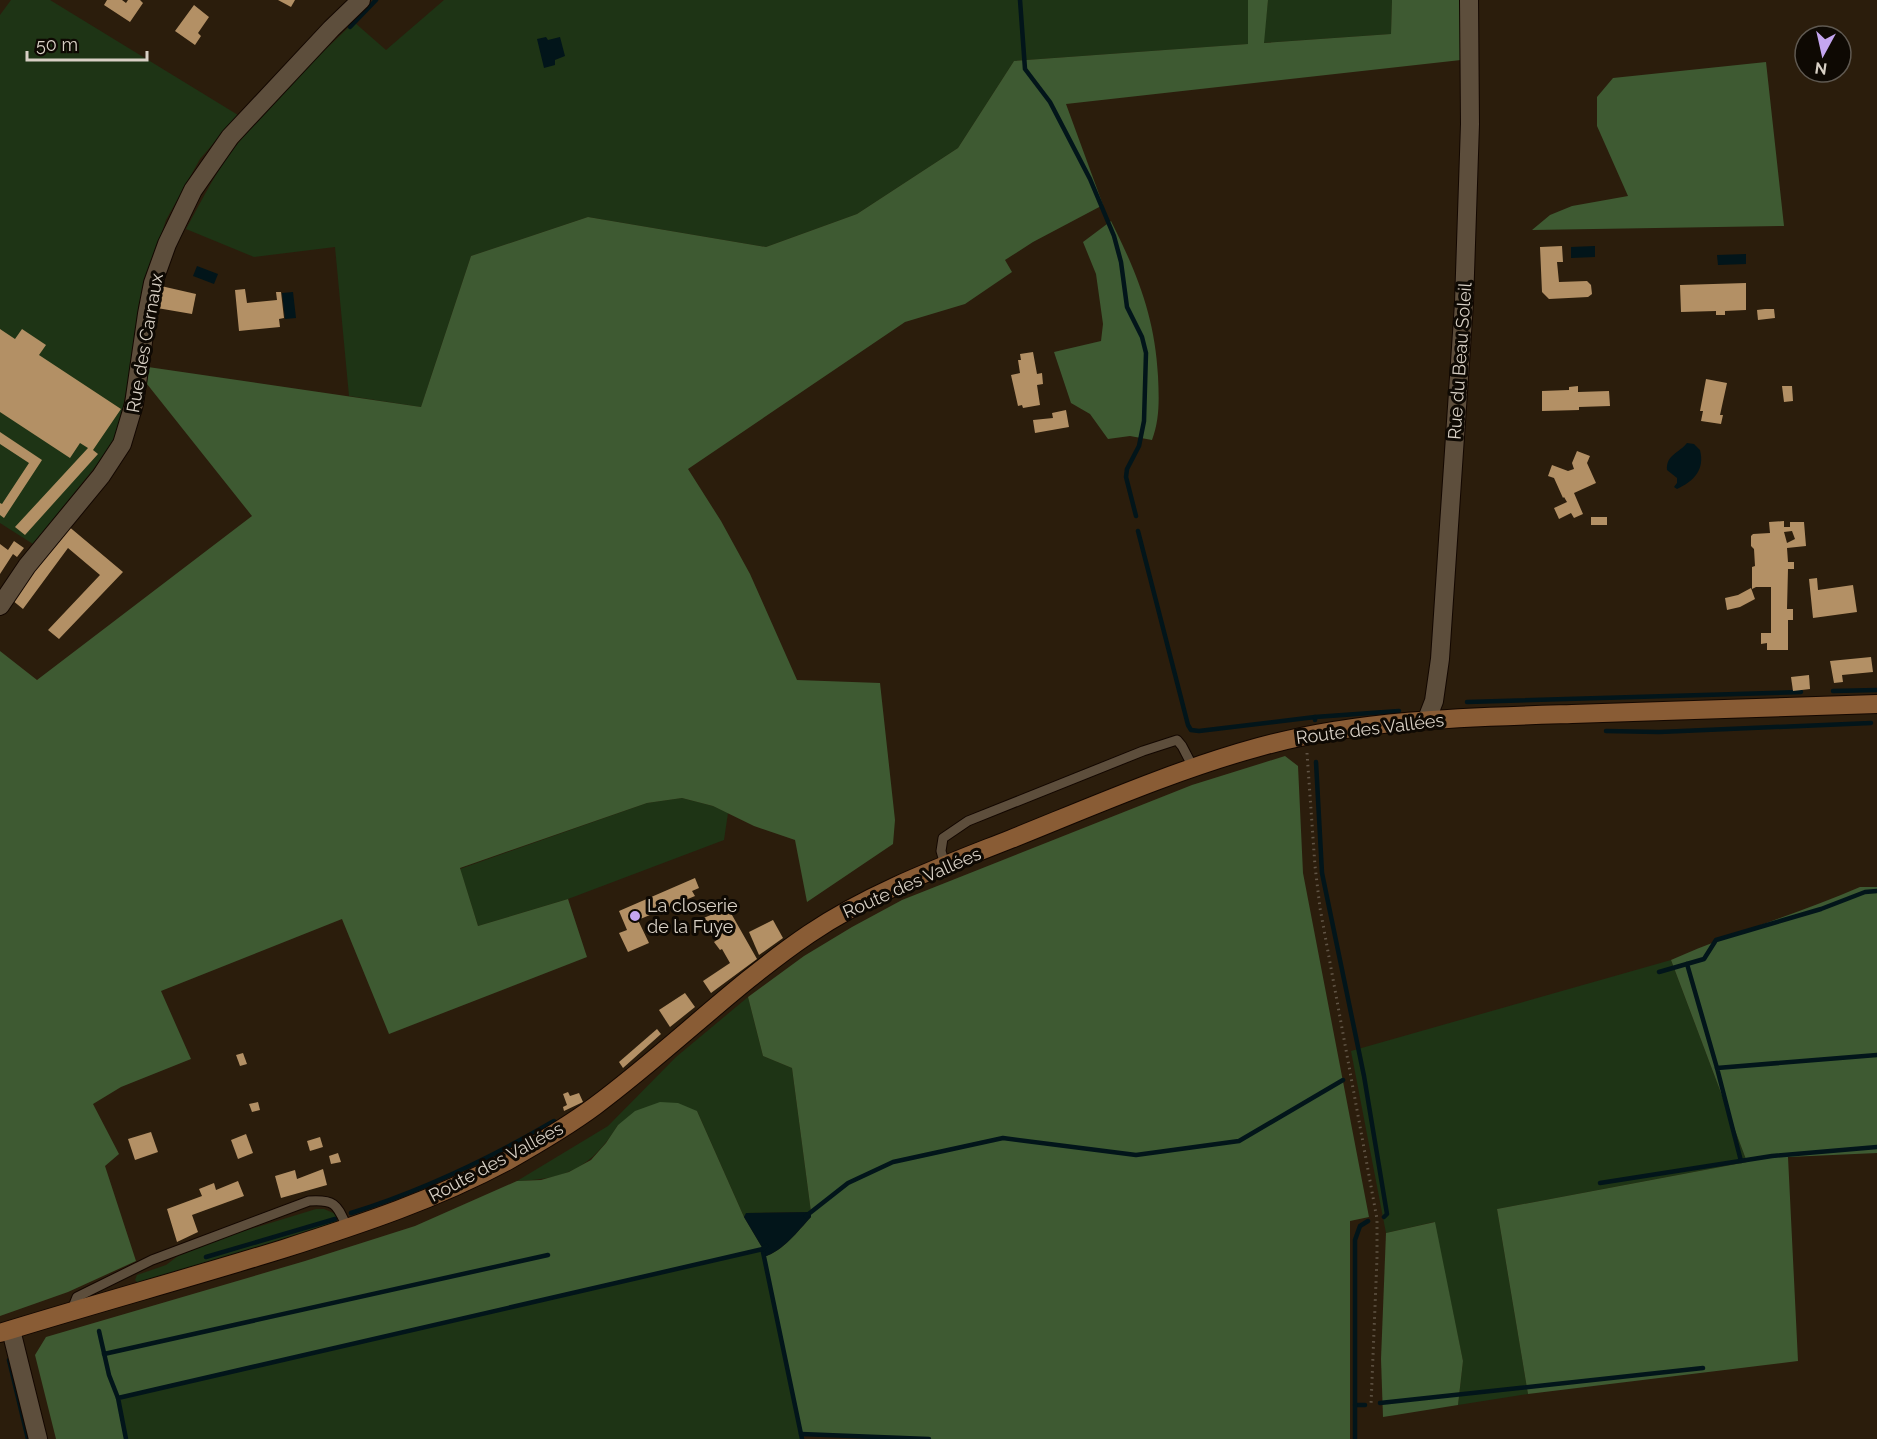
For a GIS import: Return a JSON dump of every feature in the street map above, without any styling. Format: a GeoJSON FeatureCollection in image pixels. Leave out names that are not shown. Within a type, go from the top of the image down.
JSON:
{"type":"FeatureCollection","features":[{"type":"Feature","properties":{"kind":"main road","name":"Route des Vallées"},"geometry":{"type":"LineString","coordinates":[[6,1332],[348,1228],[408,1207],[465,1183],[542,1142],[605,1098],[746,981],[811,932],[864,902],[945,866],[1194,769],[1255,748],[1353,727],[1427,719],[1877,704]]}},
{"type":"Feature","properties":{"kind":"street","name":"Rue des Carnaux"},"geometry":{"type":"LineString","coordinates":[[0,606],[27,566],[101,476],[122,444],[134,404],[153,283],[167,244],[193,190],[230,137],[361,0]]}},
{"type":"Feature","properties":{"kind":"street","name":"Rue du Beau Soleil"},"geometry":{"type":"LineString","coordinates":[[1427,719],[1434,701],[1440,659],[1464,303],[1470,124],[1469,0]]}},
{"type":"Feature","properties":{"kind":"street"},"geometry":{"type":"LineString","coordinates":[[6,1332],[38,1439]]}},
{"type":"Feature","properties":{"kind":"lane"},"geometry":{"type":"LineString","coordinates":[[945,866],[941,850],[943,838],[968,821],[1143,751],[1177,740],[1194,769]]}},
{"type":"Feature","properties":{"kind":"lane"},"geometry":{"type":"LineString","coordinates":[[70,1312],[77,1297],[152,1260],[309,1201],[321,1200],[333,1203],[348,1228]]}},
{"type":"Feature","properties":{"kind":"path"},"geometry":{"type":"LineString","coordinates":[[1306,736],[1320,908],[1377,1219],[1371,1405]]}},
{"type":"Feature","properties":{"kind":"green space"},"geometry":{"type":"Polygon","coordinates":[[[11,0],[50,0],[238,115],[200,159],[166,220],[139,303],[129,378],[116,441],[33,544],[0,523],[0,15],[11,0]]]}},
{"type":"Feature","properties":{"kind":"green space"},"geometry":{"type":"Polygon","coordinates":[[[444,0],[1248,0],[1249,44],[1014,61],[958,148],[857,214],[766,247],[588,217],[471,256],[421,407],[349,396],[335,247],[254,257],[186,229],[219,170],[242,138],[282,93],[354,22],[386,50],[444,0]]]}},
{"type":"Feature","properties":{"kind":"green space"},"geometry":{"type":"Polygon","coordinates":[[[1248,0],[1268,0],[1264,43],[1391,34],[1392,0],[1469,0],[1470,59],[1066,104],[1103,205],[1033,242],[1005,260],[1012,272],[965,304],[905,322],[688,469],[721,521],[750,574],[797,680],[880,683],[895,820],[893,844],[807,902],[795,840],[754,826],[713,806],[682,798],[647,803],[460,868],[478,926],[568,899],[587,957],[389,1034],[342,919],[161,991],[191,1059],[121,1087],[93,1104],[119,1154],[105,1166],[136,1261],[68,1292],[0,1316],[0,651],[37,680],[252,516],[147,384],[148,367],[421,407],[471,256],[588,217],[766,247],[857,214],[958,148],[1014,61],[1248,44],[1248,0]]]}},
{"type":"Feature","properties":{"kind":"green space"},"geometry":{"type":"Polygon","coordinates":[[[1268,0],[1392,0],[1391,34],[1263,43],[1268,0]]]}},
{"type":"Feature","properties":{"kind":"green space"},"geometry":{"type":"Polygon","coordinates":[[[1766,62],[1784,226],[1532,230],[1550,215],[1572,206],[1628,196],[1597,126],[1597,97],[1613,78],[1766,62]]]}},
{"type":"Feature","properties":{"kind":"green space"},"geometry":{"type":"Polygon","coordinates":[[[1111,221],[1137,277],[1153,334],[1159,400],[1152,440],[1130,436],[1108,439],[1090,414],[1071,403],[1054,352],[1101,341],[1103,324],[1096,274],[1083,242],[1111,221]]]}},
{"type":"Feature","properties":{"kind":"green space"},"geometry":{"type":"Polygon","coordinates":[[[1285,756],[1298,766],[1303,873],[1369,1217],[1350,1221],[1350,1439],[929,1439],[801,1434],[764,1257],[778,1250],[790,1240],[811,1217],[811,1212],[792,1068],[763,1056],[748,997],[804,956],[902,900],[1192,785],[1285,756]]]}},
{"type":"Feature","properties":{"kind":"green space"},"geometry":{"type":"Polygon","coordinates":[[[682,798],[713,806],[728,813],[724,840],[568,899],[478,926],[460,869],[647,803],[682,798]]]}},
{"type":"Feature","properties":{"kind":"green space"},"geometry":{"type":"Polygon","coordinates":[[[1860,887],[1877,887],[1877,1153],[1788,1157],[1798,1361],[1528,1394],[1497,1209],[1747,1162],[1671,960],[1860,887]]]}},
{"type":"Feature","properties":{"kind":"green space"},"geometry":{"type":"Polygon","coordinates":[[[1671,960],[1747,1162],[1497,1209],[1528,1394],[1458,1405],[1463,1361],[1434,1222],[1386,1233],[1351,1051],[1671,960]]]}},
{"type":"Feature","properties":{"kind":"green space"},"geometry":{"type":"Polygon","coordinates":[[[748,997],[763,1056],[792,1068],[811,1212],[747,1213],[744,1217],[697,1111],[618,1125],[598,1152],[576,1168],[564,1174],[517,1181],[608,1126],[676,1057],[748,997]]]}},
{"type":"Feature","properties":{"kind":"green space"},"geometry":{"type":"Polygon","coordinates":[[[660,1102],[678,1103],[697,1111],[744,1217],[763,1249],[118,1398],[126,1439],[56,1439],[35,1355],[46,1337],[305,1261],[415,1226],[517,1181],[541,1180],[569,1172],[591,1160],[618,1125],[635,1111],[660,1102]]]}},
{"type":"Feature","properties":{"kind":"green space"},"geometry":{"type":"Polygon","coordinates":[[[316,1209],[324,1209],[336,1214],[335,1224],[138,1283],[135,1280],[137,1275],[166,1265],[178,1256],[231,1235],[316,1209]]]}},
{"type":"Feature","properties":{"kind":"green space"},"geometry":{"type":"Polygon","coordinates":[[[1435,1222],[1463,1361],[1458,1405],[1383,1417],[1381,1359],[1386,1233],[1435,1222]]]}},
{"type":"Feature","properties":{"kind":"green space"},"geometry":{"type":"Polygon","coordinates":[[[763,1249],[802,1439],[126,1439],[118,1398],[763,1249]]]}},
{"type":"Feature","properties":{"kind":"shaded area"},"geometry":{"type":"Polygon","coordinates":[[[546,37],[548,40],[560,37],[565,56],[555,60],[555,65],[544,68],[537,39],[546,37]]]}},
{"type":"Feature","properties":{"kind":"shaded area"},"geometry":{"type":"Polygon","coordinates":[[[1595,246],[1595,257],[1571,258],[1571,247],[1595,246]]]}},
{"type":"Feature","properties":{"kind":"shaded area"},"geometry":{"type":"Polygon","coordinates":[[[1746,254],[1746,264],[1718,265],[1717,255],[1746,254]]]}},
{"type":"Feature","properties":{"kind":"shaded area"},"geometry":{"type":"Polygon","coordinates":[[[197,266],[218,274],[214,284],[193,276],[197,266]]]}},
{"type":"Feature","properties":{"kind":"shaded area"},"geometry":{"type":"Polygon","coordinates":[[[293,292],[296,318],[285,319],[282,293],[293,292]]]}},
{"type":"Feature","properties":{"kind":"shaded area"},"geometry":{"type":"Polygon","coordinates":[[[1687,443],[1694,444],[1700,450],[1701,463],[1697,474],[1677,489],[1674,487],[1677,478],[1667,470],[1667,465],[1687,443]]]}},
{"type":"Feature","properties":{"kind":"shaded area"},"geometry":{"type":"Polygon","coordinates":[[[811,1212],[811,1217],[790,1240],[778,1250],[764,1257],[763,1249],[744,1217],[746,1213],[811,1212]]]}},
{"type":"Feature","properties":{"kind":"building"},"geometry":{"type":"Polygon","coordinates":[[[107,0],[122,0],[126,3],[128,0],[140,0],[143,3],[130,22],[104,5],[107,0]]]}},
{"type":"Feature","properties":{"kind":"building"},"geometry":{"type":"Polygon","coordinates":[[[278,0],[295,0],[291,7],[278,0]]]}},
{"type":"Feature","properties":{"kind":"building"},"geometry":{"type":"Polygon","coordinates":[[[194,5],[209,17],[198,33],[201,36],[195,45],[175,31],[194,5]]]}},
{"type":"Feature","properties":{"kind":"building"},"geometry":{"type":"Polygon","coordinates":[[[1562,246],[1563,262],[1557,262],[1559,282],[1587,281],[1591,285],[1592,294],[1588,297],[1549,299],[1542,292],[1540,247],[1562,246]]]}},
{"type":"Feature","properties":{"kind":"building"},"geometry":{"type":"Polygon","coordinates":[[[1746,283],[1746,310],[1725,311],[1725,315],[1716,315],[1716,311],[1681,312],[1680,285],[1746,283]]]}},
{"type":"Feature","properties":{"kind":"building"},"geometry":{"type":"Polygon","coordinates":[[[161,286],[196,294],[192,314],[157,308],[161,286]]]}},
{"type":"Feature","properties":{"kind":"building"},"geometry":{"type":"Polygon","coordinates":[[[245,289],[247,303],[277,300],[276,292],[281,292],[284,318],[279,319],[280,327],[239,331],[235,290],[245,289]]]}},
{"type":"Feature","properties":{"kind":"building"},"geometry":{"type":"Polygon","coordinates":[[[1774,309],[1775,318],[1758,320],[1757,310],[1774,309]]]}},
{"type":"Feature","properties":{"kind":"building"},"geometry":{"type":"Polygon","coordinates":[[[0,329],[15,339],[22,329],[46,345],[39,355],[121,409],[93,450],[98,454],[25,535],[15,527],[88,448],[80,443],[70,458],[0,412],[0,329]]]}},
{"type":"Feature","properties":{"kind":"building"},"geometry":{"type":"Polygon","coordinates":[[[1033,352],[1037,374],[1042,373],[1043,384],[1037,385],[1040,405],[1023,408],[1022,405],[1018,406],[1011,375],[1020,373],[1018,360],[1021,360],[1020,354],[1033,352]]]}},
{"type":"Feature","properties":{"kind":"building"},"geometry":{"type":"Polygon","coordinates":[[[1706,379],[1727,383],[1720,415],[1723,415],[1721,424],[1701,421],[1703,411],[1700,411],[1706,379]]]}},
{"type":"Feature","properties":{"kind":"building"},"geometry":{"type":"Polygon","coordinates":[[[1578,386],[1578,392],[1609,391],[1610,406],[1542,411],[1542,391],[1569,390],[1569,387],[1578,386]]]}},
{"type":"Feature","properties":{"kind":"building"},"geometry":{"type":"Polygon","coordinates":[[[1782,386],[1792,386],[1793,401],[1784,402],[1782,386]]]}},
{"type":"Feature","properties":{"kind":"building"},"geometry":{"type":"Polygon","coordinates":[[[1066,410],[1069,427],[1035,433],[1033,420],[1053,418],[1052,413],[1066,410]]]}},
{"type":"Feature","properties":{"kind":"building"},"geometry":{"type":"Polygon","coordinates":[[[0,432],[42,460],[4,518],[0,515],[0,503],[2,504],[29,463],[0,444],[0,432]]]}},
{"type":"Feature","properties":{"kind":"building"},"geometry":{"type":"Polygon","coordinates":[[[1577,451],[1590,456],[1587,463],[1596,483],[1574,493],[1583,514],[1574,518],[1571,513],[1559,519],[1554,508],[1567,502],[1554,478],[1548,476],[1552,465],[1568,471],[1574,469],[1572,463],[1577,451]]]}},
{"type":"Feature","properties":{"kind":"building"},"geometry":{"type":"Polygon","coordinates":[[[1591,517],[1607,517],[1607,525],[1591,525],[1591,517]]]}},
{"type":"Feature","properties":{"kind":"building"},"geometry":{"type":"Polygon","coordinates":[[[1784,521],[1784,527],[1790,527],[1790,522],[1804,522],[1806,546],[1787,548],[1788,562],[1794,562],[1794,569],[1788,569],[1787,609],[1793,609],[1793,620],[1788,620],[1788,650],[1767,650],[1767,643],[1761,644],[1761,633],[1771,633],[1771,587],[1752,589],[1752,567],[1755,566],[1751,536],[1770,533],[1769,522],[1784,521]],[[1792,531],[1784,532],[1787,543],[1795,539],[1792,531]]]}},
{"type":"Feature","properties":{"kind":"building"},"geometry":{"type":"Polygon","coordinates":[[[67,525],[123,572],[59,639],[48,630],[100,575],[68,548],[23,609],[12,600],[67,525]]]}},
{"type":"Feature","properties":{"kind":"building"},"geometry":{"type":"Polygon","coordinates":[[[14,541],[24,548],[17,557],[13,554],[0,574],[0,544],[8,550],[14,541]]]}},
{"type":"Feature","properties":{"kind":"building"},"geometry":{"type":"Polygon","coordinates":[[[1817,578],[1818,590],[1853,585],[1857,612],[1813,618],[1809,579],[1817,578]]]}},
{"type":"Feature","properties":{"kind":"building"},"geometry":{"type":"Polygon","coordinates":[[[1751,588],[1755,599],[1740,607],[1727,610],[1725,598],[1738,595],[1751,588]]]}},
{"type":"Feature","properties":{"kind":"building"},"geometry":{"type":"Polygon","coordinates":[[[1871,657],[1873,672],[1842,675],[1843,682],[1834,683],[1830,661],[1871,657]]]}},
{"type":"Feature","properties":{"kind":"building"},"geometry":{"type":"Polygon","coordinates":[[[1809,675],[1810,689],[1793,691],[1791,677],[1809,675]]]}},
{"type":"Feature","properties":{"kind":"building","name":"La closerie de la Fuye"},"geometry":{"type":"Polygon","coordinates":[[[695,878],[699,888],[692,891],[695,896],[638,920],[649,943],[628,952],[619,933],[627,930],[619,911],[695,878]]]}},
{"type":"Feature","properties":{"kind":"building"},"geometry":{"type":"Polygon","coordinates":[[[728,908],[757,959],[711,993],[703,981],[730,963],[722,949],[720,950],[714,942],[717,940],[708,924],[704,926],[701,919],[728,908]]]}},
{"type":"Feature","properties":{"kind":"building"},"geometry":{"type":"Polygon","coordinates":[[[773,920],[783,938],[759,955],[749,932],[773,920]]]}},
{"type":"Feature","properties":{"kind":"building"},"geometry":{"type":"Polygon","coordinates":[[[685,993],[695,1007],[670,1027],[659,1010],[685,993]]]}},
{"type":"Feature","properties":{"kind":"building"},"geometry":{"type":"Polygon","coordinates":[[[657,1029],[661,1034],[623,1068],[619,1062],[657,1029]]]}},
{"type":"Feature","properties":{"kind":"building"},"geometry":{"type":"Polygon","coordinates":[[[243,1053],[247,1064],[240,1066],[236,1055],[243,1053]]]}},
{"type":"Feature","properties":{"kind":"building"},"geometry":{"type":"Polygon","coordinates":[[[568,1092],[570,1096],[579,1093],[583,1102],[564,1111],[563,1107],[567,1105],[563,1094],[568,1092]]]}},
{"type":"Feature","properties":{"kind":"building"},"geometry":{"type":"Polygon","coordinates":[[[258,1102],[260,1110],[252,1112],[249,1104],[258,1102]]]}},
{"type":"Feature","properties":{"kind":"building"},"geometry":{"type":"Polygon","coordinates":[[[151,1132],[158,1152],[135,1160],[128,1139],[151,1132]]]}},
{"type":"Feature","properties":{"kind":"building"},"geometry":{"type":"Polygon","coordinates":[[[246,1134],[253,1153],[238,1159],[231,1140],[246,1134]]]}},
{"type":"Feature","properties":{"kind":"building"},"geometry":{"type":"Polygon","coordinates":[[[320,1137],[323,1147],[310,1151],[307,1141],[320,1137]]]}},
{"type":"Feature","properties":{"kind":"building"},"geometry":{"type":"Polygon","coordinates":[[[338,1153],[341,1162],[331,1164],[329,1156],[338,1153]]]}},
{"type":"Feature","properties":{"kind":"building"},"geometry":{"type":"Polygon","coordinates":[[[323,1169],[327,1185],[281,1198],[275,1176],[295,1170],[297,1179],[323,1169]]]}},
{"type":"Feature","properties":{"kind":"building"},"geometry":{"type":"Polygon","coordinates":[[[238,1181],[244,1196],[192,1215],[198,1232],[177,1242],[167,1209],[202,1196],[199,1189],[214,1183],[216,1190],[238,1181]]]}},
{"type":"Feature","properties":{"kind":"waterway"},"geometry":{"type":"LineString","coordinates":[[350,27],[376,0]]}},
{"type":"Feature","properties":{"kind":"waterway"},"geometry":{"type":"LineString","coordinates":[[1020,0],[1025,69],[1050,102],[1090,179],[1114,236],[1121,262],[1127,307],[1142,337],[1146,353],[1144,421],[1139,446],[1127,469],[1126,477],[1136,516]]}},
{"type":"Feature","properties":{"kind":"waterway"},"geometry":{"type":"LineString","coordinates":[[1138,531],[1191,730],[1199,731],[1315,717],[1315,720]]}},
{"type":"Feature","properties":{"kind":"waterway"},"geometry":{"type":"LineString","coordinates":[[1833,691],[1877,690]]}},
{"type":"Feature","properties":{"kind":"waterway"},"geometry":{"type":"LineString","coordinates":[[1467,702],[1801,692]]}},
{"type":"Feature","properties":{"kind":"waterway"},"geometry":{"type":"LineString","coordinates":[[1315,717],[1399,711]]}},
{"type":"Feature","properties":{"kind":"waterway"},"geometry":{"type":"LineString","coordinates":[[1606,731],[1659,732],[1871,723]]}},
{"type":"Feature","properties":{"kind":"waterway"},"geometry":{"type":"LineString","coordinates":[[1316,762],[1322,873],[1364,1076],[1387,1214],[1384,1217]]}},
{"type":"Feature","properties":{"kind":"waterway"},"geometry":{"type":"LineString","coordinates":[[1659,972],[1704,959],[1716,940],[1821,909],[1865,892],[1877,891]]}},
{"type":"Feature","properties":{"kind":"waterway"},"geometry":{"type":"LineString","coordinates":[[1687,964],[1717,1068]]}},
{"type":"Feature","properties":{"kind":"waterway"},"geometry":{"type":"LineString","coordinates":[[1741,1161],[1717,1068],[1877,1055]]}},
{"type":"Feature","properties":{"kind":"waterway"},"geometry":{"type":"LineString","coordinates":[[806,1216],[848,1183],[893,1162],[1003,1138],[1136,1155],[1239,1141],[1343,1080]]}},
{"type":"Feature","properties":{"kind":"waterway"},"geometry":{"type":"LineString","coordinates":[[351,1213],[404,1195],[455,1173],[554,1121]]}},
{"type":"Feature","properties":{"kind":"waterway"},"geometry":{"type":"LineString","coordinates":[[1600,1183],[1772,1156],[1877,1147]]}},
{"type":"Feature","properties":{"kind":"waterway"},"geometry":{"type":"LineString","coordinates":[[206,1257],[335,1219]]}},
{"type":"Feature","properties":{"kind":"waterway"},"geometry":{"type":"LineString","coordinates":[[1355,1439],[1355,1240],[1360,1226],[1368,1221]]}},
{"type":"Feature","properties":{"kind":"waterway"},"geometry":{"type":"LineString","coordinates":[[126,1439],[118,1398],[763,1249],[766,1246]]}},
{"type":"Feature","properties":{"kind":"waterway"},"geometry":{"type":"LineString","coordinates":[[763,1252],[802,1439]]}},
{"type":"Feature","properties":{"kind":"waterway"},"geometry":{"type":"LineString","coordinates":[[104,1354],[548,1255]]}},
{"type":"Feature","properties":{"kind":"waterway"},"geometry":{"type":"LineString","coordinates":[[99,1331],[109,1375],[118,1398]]}},
{"type":"Feature","properties":{"kind":"waterway"},"geometry":{"type":"LineString","coordinates":[[9,1360],[28,1439]]}},
{"type":"Feature","properties":{"kind":"waterway"},"geometry":{"type":"LineString","coordinates":[[1380,1403],[1703,1368]]}},
{"type":"Feature","properties":{"kind":"waterway"},"geometry":{"type":"LineString","coordinates":[[1355,1405],[1365,1405]]}},
{"type":"Feature","properties":{"kind":"waterway"},"geometry":{"type":"LineString","coordinates":[[801,1434],[929,1439]]}},
{"type":"Feature","properties":{"kind":"place","name":"La closerie de la Fuye"},"geometry":{"type":"Point","coordinates":[635,916]}}]}
